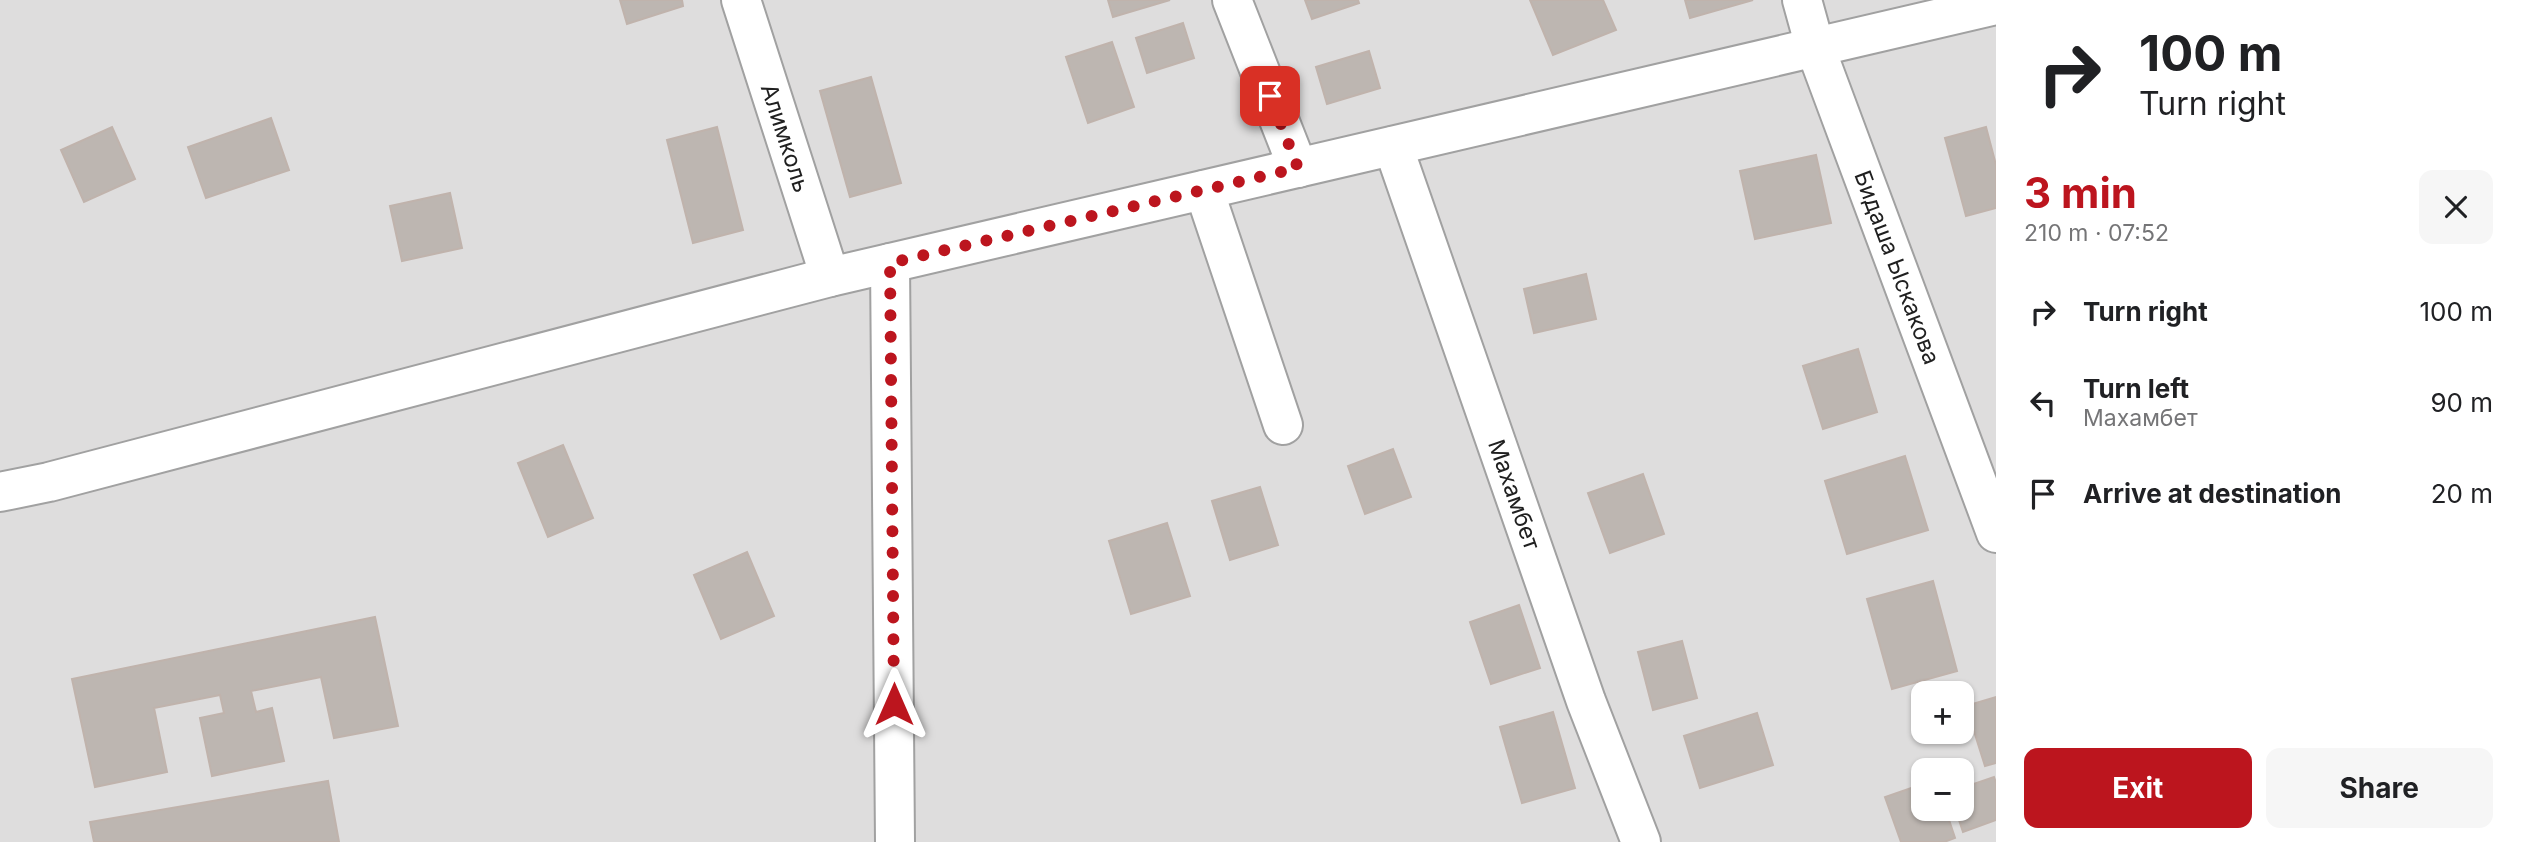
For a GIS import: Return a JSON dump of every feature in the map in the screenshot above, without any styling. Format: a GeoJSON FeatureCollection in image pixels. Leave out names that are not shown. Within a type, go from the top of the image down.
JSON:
{"type":"FeatureCollection","features":[{"type":"Feature","properties":{"kind":"street","name":"Алимколь"},"geometry":{"type":"LineString","coordinates":[[741,0],[830,277]]}},
{"type":"Feature","properties":{"kind":"street"},"geometry":{"type":"LineString","coordinates":[[1233,0],[1298,168]]}},
{"type":"Feature","properties":{"kind":"street","name":"Бидаша Ыскакова"},"geometry":{"type":"LineString","coordinates":[[1802,0],[1815,47],[1996,533]]}},
{"type":"Feature","properties":{"kind":"street"},"geometry":{"type":"LineString","coordinates":[[0,492],[49,482],[830,277],[1996,5]]}},
{"type":"Feature","properties":{"kind":"street","name":"Махамбет"},"geometry":{"type":"LineString","coordinates":[[1394,146],[1586,701],[1641,842]]}},
{"type":"Feature","properties":{"kind":"street"},"geometry":{"type":"LineString","coordinates":[[1204,190],[1283,425]]}},
{"type":"Feature","properties":{"kind":"street"},"geometry":{"type":"LineString","coordinates":[[890,263],[895,842]]}},
{"type":"Feature","properties":{"kind":"shaded area"},"geometry":{"type":"Polygon","coordinates":[[[0,0],[1996,0],[1996,842],[0,842],[0,0]]]}},
{"type":"Feature","properties":{"kind":"building"},"geometry":{"type":"Polygon","coordinates":[[[620,0],[682,0],[683,6],[627,24],[620,0]]]}},
{"type":"Feature","properties":{"kind":"building"},"geometry":{"type":"Polygon","coordinates":[[[1108,0],[1170,0],[1113,17],[1108,0]]]}},
{"type":"Feature","properties":{"kind":"building"},"geometry":{"type":"Polygon","coordinates":[[[1305,0],[1358,0],[1359,3],[1312,19],[1305,0]]]}},
{"type":"Feature","properties":{"kind":"building"},"geometry":{"type":"Polygon","coordinates":[[[1530,0],[1603,0],[1616,30],[1553,55],[1530,0]]]}},
{"type":"Feature","properties":{"kind":"building"},"geometry":{"type":"Polygon","coordinates":[[[1685,0],[1753,0],[1690,18],[1685,0]]]}},
{"type":"Feature","properties":{"kind":"building"},"geometry":{"type":"Polygon","coordinates":[[[1183,23],[1194,58],[1147,73],[1136,38],[1183,23]]]}},
{"type":"Feature","properties":{"kind":"building"},"geometry":{"type":"Polygon","coordinates":[[[1112,42],[1134,107],[1088,123],[1066,57],[1112,42]]]}},
{"type":"Feature","properties":{"kind":"building"},"geometry":{"type":"Polygon","coordinates":[[[1369,51],[1380,88],[1327,104],[1316,67],[1369,51]]]}},
{"type":"Feature","properties":{"kind":"building"},"geometry":{"type":"Polygon","coordinates":[[[871,77],[901,183],[850,197],[820,91],[871,77]]]}},
{"type":"Feature","properties":{"kind":"building"},"geometry":{"type":"Polygon","coordinates":[[[271,118],[289,170],[206,198],[188,147],[271,118]]]}},
{"type":"Feature","properties":{"kind":"building"},"geometry":{"type":"Polygon","coordinates":[[[112,127],[135,179],[84,202],[61,150],[112,127]]]}},
{"type":"Feature","properties":{"kind":"building"},"geometry":{"type":"Polygon","coordinates":[[[717,127],[743,230],[693,243],[667,140],[717,127]]]}},
{"type":"Feature","properties":{"kind":"building"},"geometry":{"type":"Polygon","coordinates":[[[1986,127],[1996,165],[1996,208],[1966,216],[1945,138],[1986,127]]]}},
{"type":"Feature","properties":{"kind":"building"},"geometry":{"type":"Polygon","coordinates":[[[1816,155],[1831,223],[1755,239],[1740,171],[1816,155]]]}},
{"type":"Feature","properties":{"kind":"building"},"geometry":{"type":"Polygon","coordinates":[[[450,193],[462,248],[402,261],[390,206],[450,193]]]}},
{"type":"Feature","properties":{"kind":"building"},"geometry":{"type":"Polygon","coordinates":[[[1586,274],[1596,319],[1534,333],[1524,289],[1586,274]]]}},
{"type":"Feature","properties":{"kind":"building"},"geometry":{"type":"Polygon","coordinates":[[[1858,349],[1877,412],[1823,429],[1803,366],[1858,349]]]}},
{"type":"Feature","properties":{"kind":"building"},"geometry":{"type":"Polygon","coordinates":[[[563,445],[593,518],[548,537],[518,463],[563,445]]]}},
{"type":"Feature","properties":{"kind":"building"},"geometry":{"type":"Polygon","coordinates":[[[1393,449],[1411,497],[1365,514],[1348,466],[1393,449]]]}},
{"type":"Feature","properties":{"kind":"building"},"geometry":{"type":"Polygon","coordinates":[[[1905,456],[1928,530],[1847,554],[1825,481],[1905,456]]]}},
{"type":"Feature","properties":{"kind":"building"},"geometry":{"type":"Polygon","coordinates":[[[1643,474],[1664,534],[1610,553],[1588,493],[1643,474]]]}},
{"type":"Feature","properties":{"kind":"building"},"geometry":{"type":"Polygon","coordinates":[[[1260,487],[1278,545],[1230,560],[1212,501],[1260,487]]]}},
{"type":"Feature","properties":{"kind":"building"},"geometry":{"type":"Polygon","coordinates":[[[1167,523],[1190,596],[1131,614],[1109,541],[1167,523]]]}},
{"type":"Feature","properties":{"kind":"building"},"geometry":{"type":"Polygon","coordinates":[[[747,552],[774,616],[721,639],[694,575],[747,552]]]}},
{"type":"Feature","properties":{"kind":"building"},"geometry":{"type":"Polygon","coordinates":[[[1933,581],[1957,671],[1921,681],[1911,681],[1911,684],[1892,689],[1867,599],[1933,581]]]}},
{"type":"Feature","properties":{"kind":"building"},"geometry":{"type":"Polygon","coordinates":[[[1519,605],[1540,668],[1491,684],[1470,622],[1519,605]]]}},
{"type":"Feature","properties":{"kind":"building"},"geometry":{"type":"Polygon","coordinates":[[[375,617],[398,726],[334,738],[321,677],[251,691],[256,712],[272,708],[284,761],[212,776],[200,718],[224,713],[220,695],[154,708],[167,772],[95,787],[72,679],[375,617]]]}},
{"type":"Feature","properties":{"kind":"building"},"geometry":{"type":"Polygon","coordinates":[[[1682,641],[1697,698],[1653,710],[1638,652],[1682,641]]]}},
{"type":"Feature","properties":{"kind":"building"},"geometry":{"type":"Polygon","coordinates":[[[1996,697],[1996,763],[1985,766],[1974,731],[1974,704],[1996,697]]]}},
{"type":"Feature","properties":{"kind":"building"},"geometry":{"type":"Polygon","coordinates":[[[1553,712],[1575,788],[1522,803],[1500,727],[1553,712]]]}},
{"type":"Feature","properties":{"kind":"building"},"geometry":{"type":"Polygon","coordinates":[[[1757,713],[1773,765],[1700,788],[1684,736],[1757,713]]]}},
{"type":"Feature","properties":{"kind":"building"},"geometry":{"type":"Polygon","coordinates":[[[1994,777],[1996,820],[1963,832],[1959,821],[1974,821],[1974,784],[1994,777]]]}},
{"type":"Feature","properties":{"kind":"building"},"geometry":{"type":"Polygon","coordinates":[[[328,781],[339,842],[94,842],[90,822],[328,781]]]}},
{"type":"Feature","properties":{"kind":"building"},"geometry":{"type":"Polygon","coordinates":[[[1911,788],[1911,821],[1949,821],[1955,838],[1944,842],[1901,842],[1885,797],[1911,788]]]}},
{"type":"Feature","properties":{"kind":"route"},"geometry":{"type":"LineString","coordinates":[[894,704],[890,263],[1298,168],[1270,96]]}}]}
